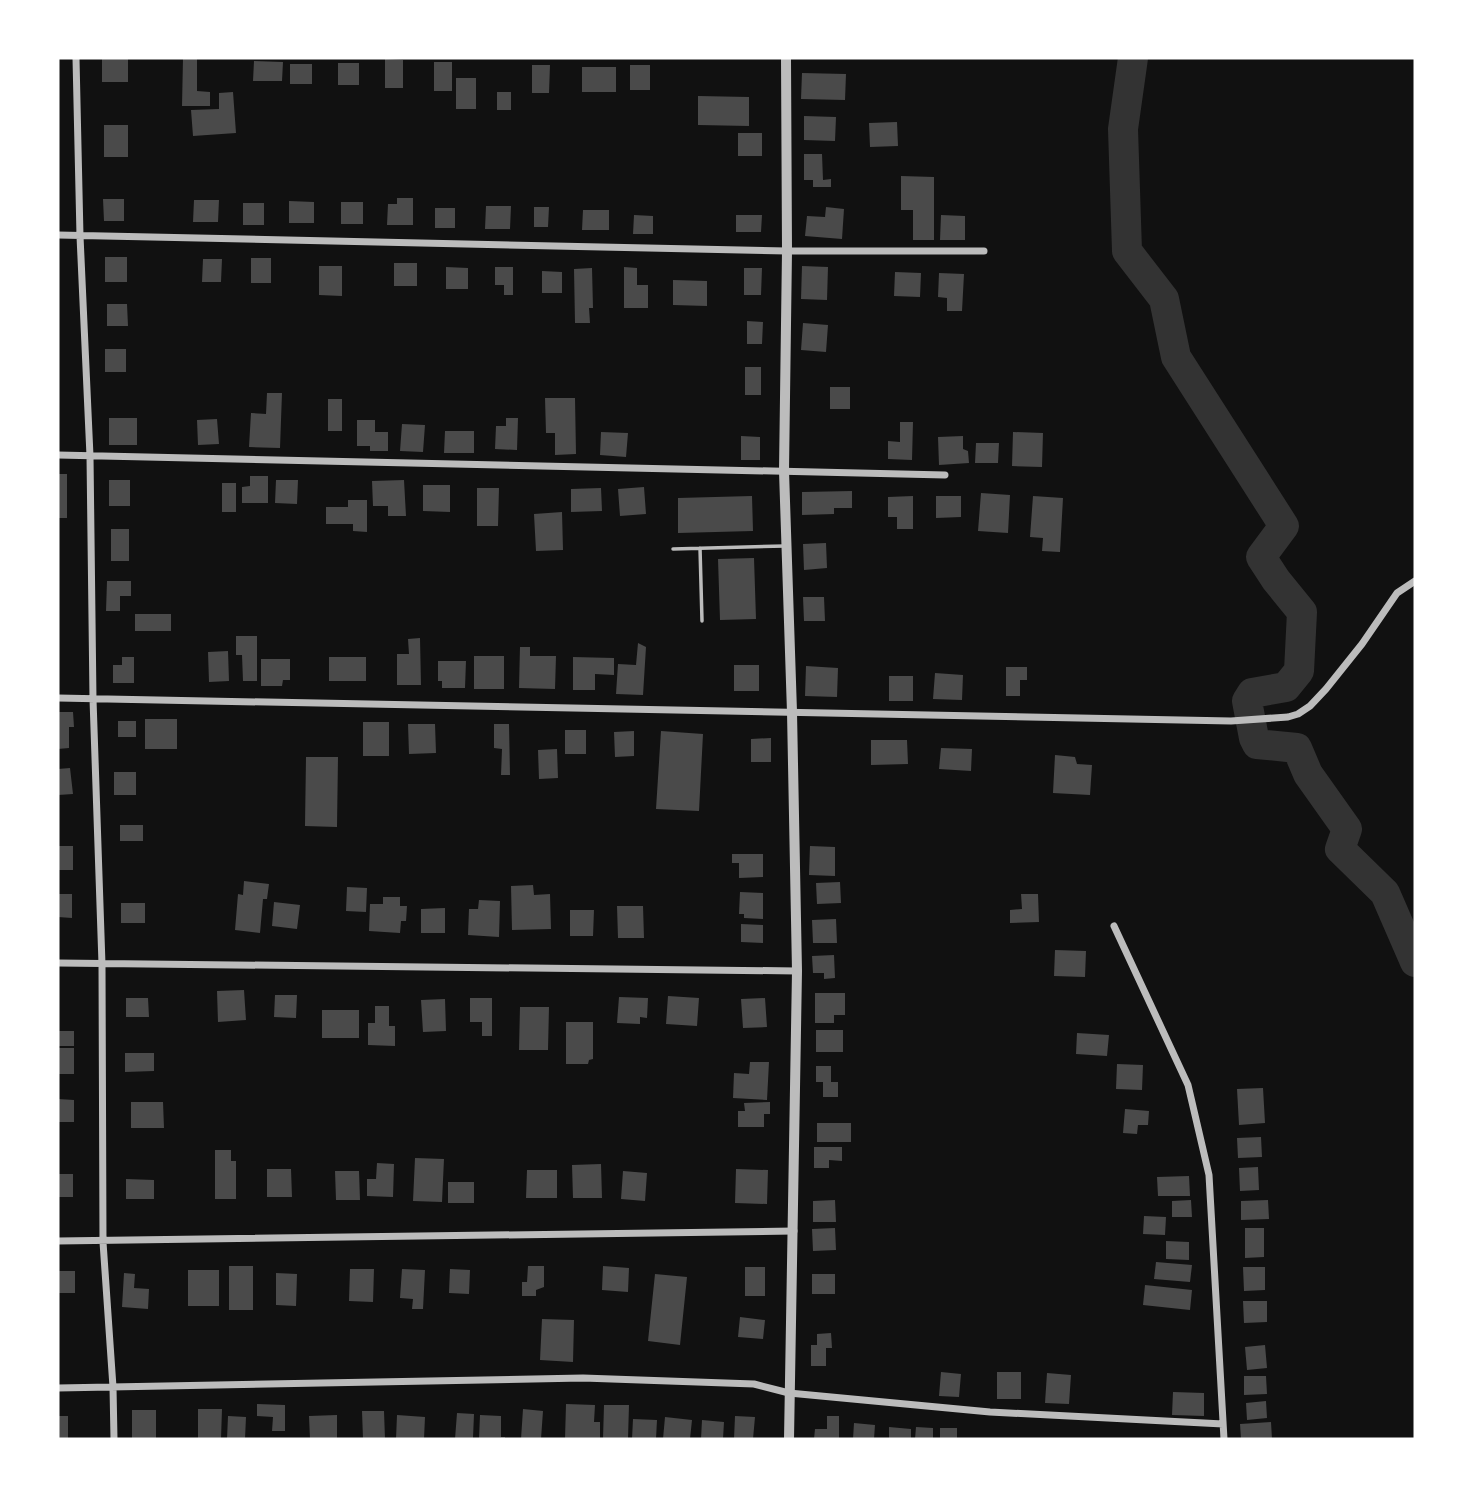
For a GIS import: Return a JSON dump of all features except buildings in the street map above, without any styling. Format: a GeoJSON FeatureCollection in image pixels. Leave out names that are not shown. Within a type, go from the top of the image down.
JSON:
{"type":"FeatureCollection","features":[{"type":"Feature","properties":{"kind":"street"},"geometry":{"type":"LineString","coordinates":[[76,58],[80,236],[90,456],[93,699],[102,964],[103,1241],[114,1439]]}},
{"type":"Feature","properties":{"kind":"street"},"geometry":{"type":"LineString","coordinates":[[786,58],[784,471],[797,971],[789,1439]]}},
{"type":"Feature","properties":{"kind":"street"},"geometry":{"type":"LineString","coordinates":[[58,235],[787,251],[984,251]]}},
{"type":"Feature","properties":{"kind":"street"},"geometry":{"type":"LineString","coordinates":[[58,455],[945,475]]}},
{"type":"Feature","properties":{"kind":"street"},"geometry":{"type":"LineString","coordinates":[[58,698],[1058,718],[1231,721],[1259,719],[1298,714],[1310,706],[1362,644],[1397,593],[1415,581]]}},
{"type":"Feature","properties":{"kind":"street"},"geometry":{"type":"LineString","coordinates":[[1114,926],[1188,1085],[1209,1175],[1224,1439]]}},
{"type":"Feature","properties":{"kind":"street"},"geometry":{"type":"LineString","coordinates":[[58,963],[797,971]]}},
{"type":"Feature","properties":{"kind":"street"},"geometry":{"type":"LineString","coordinates":[[58,1241],[794,1231]]}},
{"type":"Feature","properties":{"kind":"street"},"geometry":{"type":"LineString","coordinates":[[58,1388],[583,1378],[754,1384],[789,1393],[990,1412],[1223,1424]]}},
{"type":"Feature","properties":{"kind":"lane"},"geometry":{"type":"LineString","coordinates":[[673,549],[787,546]]}},
{"type":"Feature","properties":{"kind":"lane"},"geometry":{"type":"LineString","coordinates":[[700,548],[702,621]]}},
{"type":"Feature","properties":{"kind":"waterway"},"geometry":{"type":"LineString","coordinates":[[1133,58],[1123,129],[1127,251],[1164,299],[1176,357],[1284,526],[1261,557],[1302,612],[1299,671],[1286,687],[1252,693],[1247,701],[1254,738],[1257,744],[1297,748],[1308,774],[1347,829],[1340,849],[1385,893],[1415,962]]}}]}
